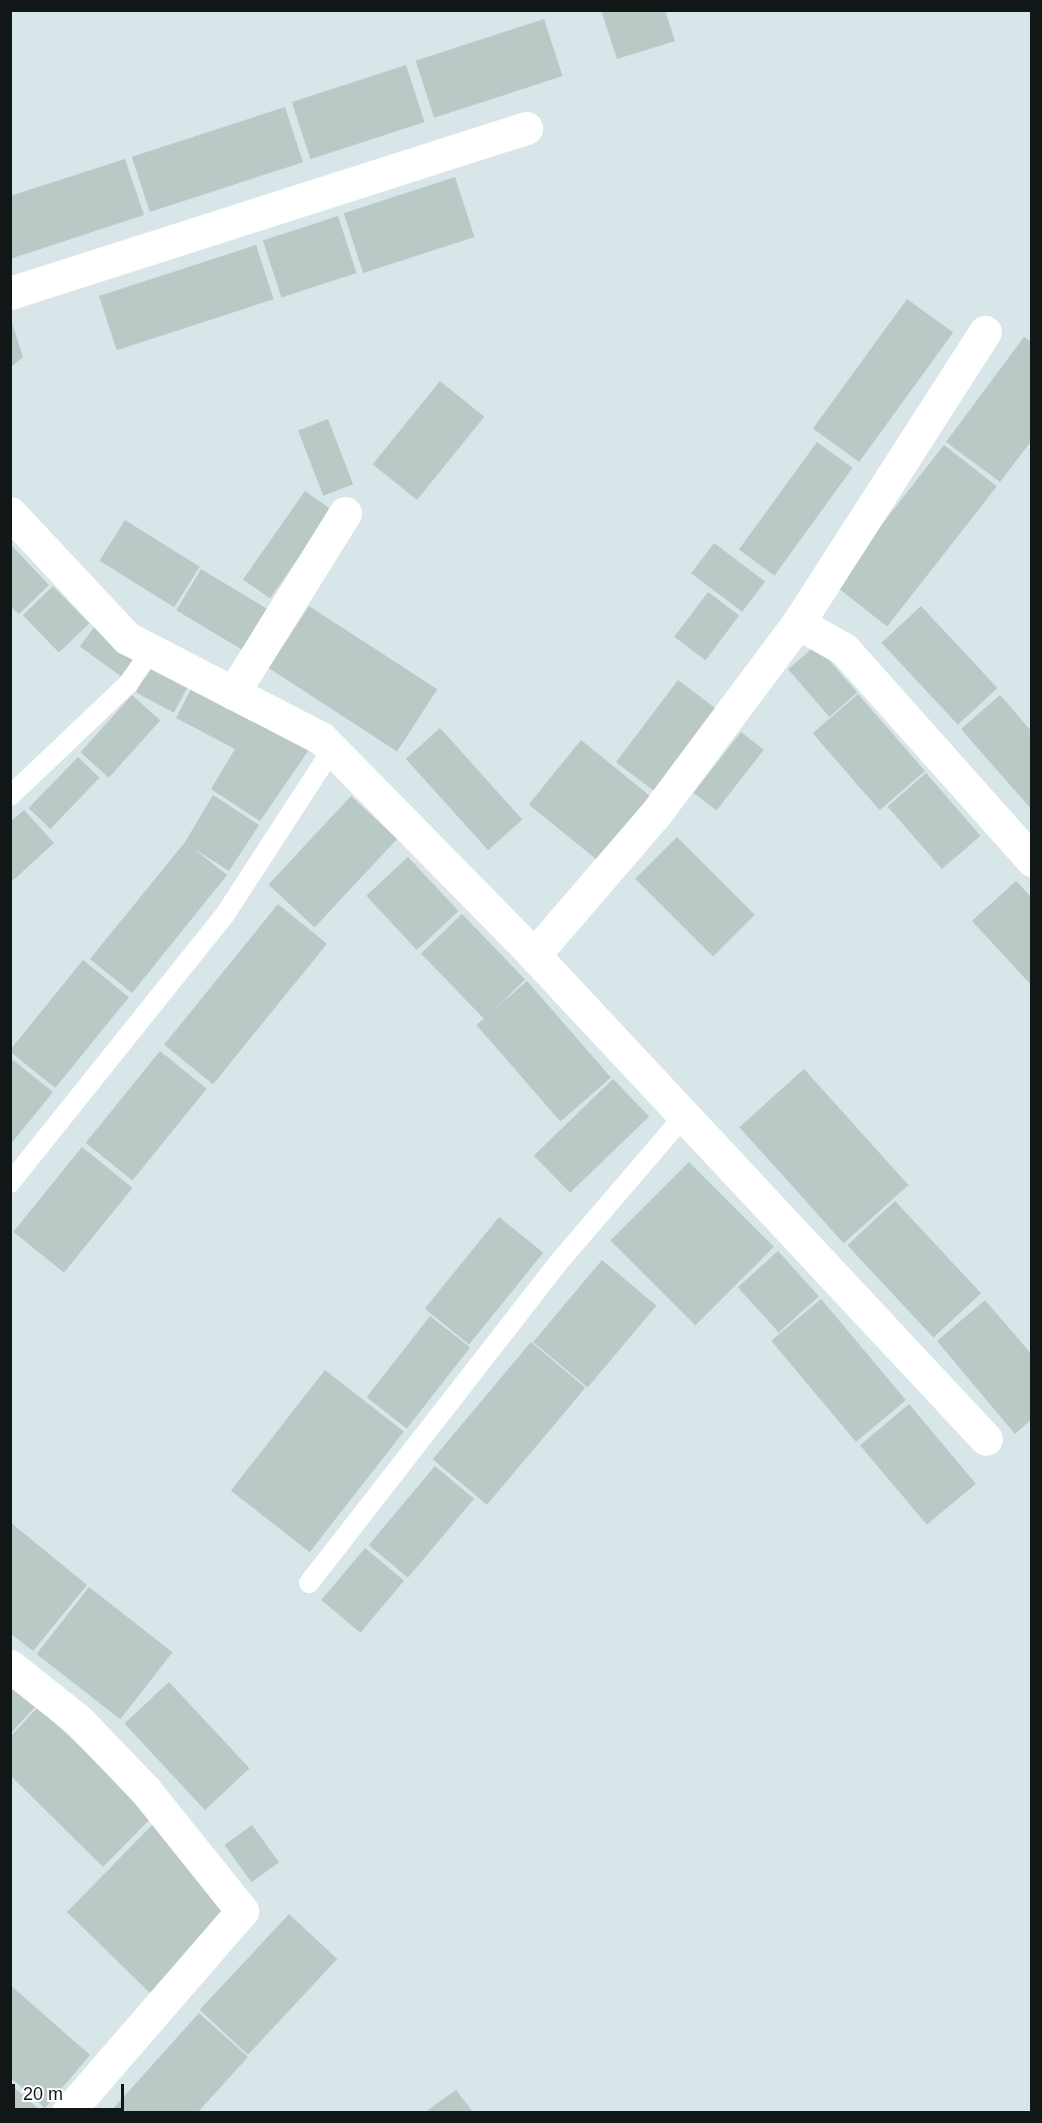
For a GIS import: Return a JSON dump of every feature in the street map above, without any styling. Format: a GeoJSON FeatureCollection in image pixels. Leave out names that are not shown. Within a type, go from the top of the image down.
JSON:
{"type":"FeatureCollection","features":[{"type":"Feature","properties":{"kind":"street"},"geometry":{"type":"LineString","coordinates":[[10,293],[526,128]]}},
{"type":"Feature","properties":{"kind":"street"},"geometry":{"type":"LineString","coordinates":[[534,955],[657,812],[798,623],[985,332]]}},
{"type":"Feature","properties":{"kind":"street"},"geometry":{"type":"LineString","coordinates":[[10,513],[127,638],[321,738],[534,955],[986,1439]]}},
{"type":"Feature","properties":{"kind":"street"},"geometry":{"type":"LineString","coordinates":[[234,693],[345,513]]}},
{"type":"Feature","properties":{"kind":"street"},"geometry":{"type":"LineString","coordinates":[[798,623],[844,649],[1032,860]]}},
{"type":"Feature","properties":{"kind":"street"},"geometry":{"type":"LineString","coordinates":[[10,1666],[78,1720],[146,1791],[242,1911],[68,2112]]}},
{"type":"Feature","properties":{"kind":"lane"},"geometry":{"type":"LineString","coordinates":[[10,796],[128,684],[151,651]]}},
{"type":"Feature","properties":{"kind":"lane"},"geometry":{"type":"LineString","coordinates":[[10,1183],[226,913],[332,750]]}},
{"type":"Feature","properties":{"kind":"lane"},"geometry":{"type":"LineString","coordinates":[[309,1583],[558,1263],[684,1116]]}},
{"type":"Feature","properties":{"kind":"building"},"geometry":{"type":"Polygon","coordinates":[[[601,10],[665,10],[675,41],[617,59],[601,10]]]}},
{"type":"Feature","properties":{"kind":"building"},"geometry":{"type":"Polygon","coordinates":[[[544,19],[563,76],[434,118],[416,61],[544,19]]]}},
{"type":"Feature","properties":{"kind":"building"},"geometry":{"type":"Polygon","coordinates":[[[406,65],[425,122],[310,159],[292,102],[406,65]]]}},
{"type":"Feature","properties":{"kind":"building"},"geometry":{"type":"Polygon","coordinates":[[[285,107],[303,162],[150,212],[132,157],[285,107]]]}},
{"type":"Feature","properties":{"kind":"building"},"geometry":{"type":"Polygon","coordinates":[[[125,159],[144,215],[10,259],[10,196],[125,159]]]}},
{"type":"Feature","properties":{"kind":"building"},"geometry":{"type":"Polygon","coordinates":[[[455,177],[474,237],[363,273],[344,213],[455,177]]]}},
{"type":"Feature","properties":{"kind":"building"},"geometry":{"type":"Polygon","coordinates":[[[338,216],[357,273],[281,297],[263,240],[338,216]]]}},
{"type":"Feature","properties":{"kind":"building"},"geometry":{"type":"Polygon","coordinates":[[[256,245],[274,299],[117,350],[99,296],[256,245]]]}},
{"type":"Feature","properties":{"kind":"building"},"geometry":{"type":"Polygon","coordinates":[[[907,299],[953,333],[859,462],[813,428],[907,299]]]}},
{"type":"Feature","properties":{"kind":"building"},"geometry":{"type":"Polygon","coordinates":[[[10,317],[23,357],[10,368],[10,317]]]}},
{"type":"Feature","properties":{"kind":"building"},"geometry":{"type":"Polygon","coordinates":[[[1024,337],[1032,342],[1032,440],[1000,482],[946,442],[1024,337]]]}},
{"type":"Feature","properties":{"kind":"building"},"geometry":{"type":"Polygon","coordinates":[[[440,381],[484,417],[417,500],[373,464],[440,381]]]}},
{"type":"Feature","properties":{"kind":"building"},"geometry":{"type":"Polygon","coordinates":[[[328,419],[353,484],[323,496],[298,430],[328,419]]]}},
{"type":"Feature","properties":{"kind":"building"},"geometry":{"type":"Polygon","coordinates":[[[817,442],[853,468],[774,575],[739,550],[817,442]]]}},
{"type":"Feature","properties":{"kind":"building"},"geometry":{"type":"Polygon","coordinates":[[[944,445],[997,486],[887,627],[834,585],[944,445]]]}},
{"type":"Feature","properties":{"kind":"building"},"geometry":{"type":"Polygon","coordinates":[[[305,491],[332,510],[270,598],[243,579],[305,491]]]}},
{"type":"Feature","properties":{"kind":"building"},"geometry":{"type":"Polygon","coordinates":[[[125,520],[200,567],[174,607],[100,561],[125,520]]]}},
{"type":"Feature","properties":{"kind":"building"},"geometry":{"type":"Polygon","coordinates":[[[714,543],[765,582],[742,612],[691,573],[714,543]]]}},
{"type":"Feature","properties":{"kind":"building"},"geometry":{"type":"Polygon","coordinates":[[[10,544],[49,585],[19,614],[10,606],[10,544]]]}},
{"type":"Feature","properties":{"kind":"building"},"geometry":{"type":"Polygon","coordinates":[[[201,569],[267,609],[242,650],[176,610],[201,569]]]}},
{"type":"Feature","properties":{"kind":"building"},"geometry":{"type":"Polygon","coordinates":[[[53,586],[89,623],[59,653],[23,615],[53,586]]]}},
{"type":"Feature","properties":{"kind":"building"},"geometry":{"type":"Polygon","coordinates":[[[708,592],[739,615],[705,660],[674,637],[708,592]]]}},
{"type":"Feature","properties":{"kind":"building"},"geometry":{"type":"Polygon","coordinates":[[[309,606],[437,689],[397,751],[269,668],[309,606]]]}},
{"type":"Feature","properties":{"kind":"building"},"geometry":{"type":"Polygon","coordinates":[[[921,606],[997,688],[958,725],[882,643],[921,606]]]}},
{"type":"Feature","properties":{"kind":"building"},"geometry":{"type":"Polygon","coordinates":[[[94,627],[136,658],[122,677],[80,646],[94,627]]]}},
{"type":"Feature","properties":{"kind":"building"},"geometry":{"type":"Polygon","coordinates":[[[816,645],[857,693],[829,717],[788,669],[816,645]]]}},
{"type":"Feature","properties":{"kind":"building"},"geometry":{"type":"Polygon","coordinates":[[[150,666],[188,686],[174,713],[136,692],[150,666]]]}},
{"type":"Feature","properties":{"kind":"building"},"geometry":{"type":"Polygon","coordinates":[[[678,680],[717,709],[655,792],[616,762],[678,680]]]}},
{"type":"Feature","properties":{"kind":"building"},"geometry":{"type":"Polygon","coordinates":[[[192,687],[311,747],[260,821],[211,789],[235,749],[176,718],[192,687]]]}},
{"type":"Feature","properties":{"kind":"building"},"geometry":{"type":"Polygon","coordinates":[[[858,694],[925,771],[880,810],[813,733],[858,694]]]}},
{"type":"Feature","properties":{"kind":"building"},"geometry":{"type":"Polygon","coordinates":[[[132,695],[160,720],[109,778],[80,752],[132,695]]]}},
{"type":"Feature","properties":{"kind":"building"},"geometry":{"type":"Polygon","coordinates":[[[1000,695],[1032,732],[1032,810],[961,729],[1000,695]]]}},
{"type":"Feature","properties":{"kind":"building"},"geometry":{"type":"Polygon","coordinates":[[[440,728],[522,819],[488,850],[406,759],[440,728]]]}},
{"type":"Feature","properties":{"kind":"building"},"geometry":{"type":"Polygon","coordinates":[[[741,732],[764,750],[716,811],[694,793],[741,732]]]}},
{"type":"Feature","properties":{"kind":"building"},"geometry":{"type":"Polygon","coordinates":[[[581,740],[652,798],[600,862],[529,805],[581,740]]]}},
{"type":"Feature","properties":{"kind":"building"},"geometry":{"type":"Polygon","coordinates":[[[78,757],[100,778],[50,829],[29,808],[78,757]]]}},
{"type":"Feature","properties":{"kind":"building"},"geometry":{"type":"Polygon","coordinates":[[[926,773],[980,836],[942,869],[888,806],[926,773]]]}},
{"type":"Feature","properties":{"kind":"building"},"geometry":{"type":"Polygon","coordinates":[[[213,795],[259,825],[229,871],[193,848],[227,875],[132,993],[90,959],[185,842],[213,795]]]}},
{"type":"Feature","properties":{"kind":"building"},"geometry":{"type":"Polygon","coordinates":[[[351,796],[397,839],[315,927],[268,884],[351,796]]]}},
{"type":"Feature","properties":{"kind":"building"},"geometry":{"type":"Polygon","coordinates":[[[24,810],[54,843],[10,883],[10,822],[24,810]]]}},
{"type":"Feature","properties":{"kind":"building"},"geometry":{"type":"Polygon","coordinates":[[[677,837],[755,915],[713,957],[635,879],[677,837]]]}},
{"type":"Feature","properties":{"kind":"building"},"geometry":{"type":"Polygon","coordinates":[[[408,857],[458,911],[417,950],[366,896],[408,857]]]}},
{"type":"Feature","properties":{"kind":"building"},"geometry":{"type":"Polygon","coordinates":[[[1016,881],[1032,898],[1032,986],[972,921],[1016,881]]]}},
{"type":"Feature","properties":{"kind":"building"},"geometry":{"type":"Polygon","coordinates":[[[278,904],[327,944],[213,1084],[164,1045],[278,904]]]}},
{"type":"Feature","properties":{"kind":"building"},"geometry":{"type":"Polygon","coordinates":[[[462,914],[525,979],[484,1019],[421,954],[462,914]]]}},
{"type":"Feature","properties":{"kind":"building"},"geometry":{"type":"Polygon","coordinates":[[[83,960],[129,997],[55,1088],[10,1050],[83,960]]]}},
{"type":"Feature","properties":{"kind":"building"},"geometry":{"type":"Polygon","coordinates":[[[527,981],[611,1078],[560,1122],[476,1025],[527,981]]]}},
{"type":"Feature","properties":{"kind":"building"},"geometry":{"type":"Polygon","coordinates":[[[160,1051],[207,1089],[132,1180],[86,1143],[160,1051]]]}},
{"type":"Feature","properties":{"kind":"building"},"geometry":{"type":"Polygon","coordinates":[[[13,1060],[53,1092],[10,1145],[10,1064],[13,1060]]]}},
{"type":"Feature","properties":{"kind":"building"},"geometry":{"type":"Polygon","coordinates":[[[804,1069],[908,1185],[844,1243],[739,1127],[804,1069]]]}},
{"type":"Feature","properties":{"kind":"building"},"geometry":{"type":"Polygon","coordinates":[[[613,1079],[649,1116],[570,1193],[534,1155],[613,1079]]]}},
{"type":"Feature","properties":{"kind":"building"},"geometry":{"type":"Polygon","coordinates":[[[82,1147],[133,1188],[64,1273],[13,1232],[82,1147]]]}},
{"type":"Feature","properties":{"kind":"building"},"geometry":{"type":"Polygon","coordinates":[[[689,1162],[774,1247],[695,1325],[611,1240],[689,1162]]]}},
{"type":"Feature","properties":{"kind":"building"},"geometry":{"type":"Polygon","coordinates":[[[895,1201],[981,1293],[933,1337],[847,1245],[895,1201]]]}},
{"type":"Feature","properties":{"kind":"building"},"geometry":{"type":"Polygon","coordinates":[[[499,1217],[543,1253],[469,1345],[425,1309],[499,1217]]]}},
{"type":"Feature","properties":{"kind":"building"},"geometry":{"type":"Polygon","coordinates":[[[778,1251],[819,1296],[779,1332],[738,1287],[778,1251]]]}},
{"type":"Feature","properties":{"kind":"building"},"geometry":{"type":"Polygon","coordinates":[[[602,1260],[656,1306],[588,1388],[533,1342],[602,1260]]]}},
{"type":"Feature","properties":{"kind":"building"},"geometry":{"type":"Polygon","coordinates":[[[821,1299],[906,1400],[856,1442],[771,1341],[821,1299]]]}},
{"type":"Feature","properties":{"kind":"building"},"geometry":{"type":"Polygon","coordinates":[[[985,1300],[1032,1355],[1032,1419],[1015,1434],[937,1341],[985,1300]]]}},
{"type":"Feature","properties":{"kind":"building"},"geometry":{"type":"Polygon","coordinates":[[[430,1316],[470,1347],[407,1429],[367,1397],[430,1316]]]}},
{"type":"Feature","properties":{"kind":"building"},"geometry":{"type":"Polygon","coordinates":[[[531,1342],[585,1388],[487,1505],[433,1459],[531,1342]]]}},
{"type":"Feature","properties":{"kind":"building"},"geometry":{"type":"Polygon","coordinates":[[[325,1370],[404,1432],[310,1552],[231,1491],[325,1370]]]}},
{"type":"Feature","properties":{"kind":"building"},"geometry":{"type":"Polygon","coordinates":[[[909,1404],[976,1484],[927,1525],[860,1445],[909,1404]]]}},
{"type":"Feature","properties":{"kind":"building"},"geometry":{"type":"Polygon","coordinates":[[[435,1466],[474,1499],[408,1578],[369,1545],[435,1466]]]}},
{"type":"Feature","properties":{"kind":"building"},"geometry":{"type":"Polygon","coordinates":[[[10,1522],[87,1585],[33,1651],[10,1633],[10,1522]]]}},
{"type":"Feature","properties":{"kind":"building"},"geometry":{"type":"Polygon","coordinates":[[[365,1548],[404,1581],[360,1633],[321,1600],[365,1548]]]}},
{"type":"Feature","properties":{"kind":"building"},"geometry":{"type":"Polygon","coordinates":[[[89,1587],[173,1652],[120,1719],[37,1654],[89,1587]]]}},
{"type":"Feature","properties":{"kind":"building"},"geometry":{"type":"Polygon","coordinates":[[[169,1682],[249,1768],[205,1810],[124,1724],[169,1682]]]}},
{"type":"Feature","properties":{"kind":"building"},"geometry":{"type":"Polygon","coordinates":[[[10,1683],[36,1706],[10,1734],[10,1683]]]}},
{"type":"Feature","properties":{"kind":"building"},"geometry":{"type":"Polygon","coordinates":[[[38,1707],[153,1816],[103,1867],[10,1775],[10,1737],[38,1707]]]}},
{"type":"Feature","properties":{"kind":"building"},"geometry":{"type":"Polygon","coordinates":[[[157,1820],[227,1909],[150,1993],[67,1912],[157,1820]]]}},
{"type":"Feature","properties":{"kind":"building"},"geometry":{"type":"Polygon","coordinates":[[[252,1825],[279,1862],[252,1882],[224,1845],[252,1825]]]}},
{"type":"Feature","properties":{"kind":"building"},"geometry":{"type":"Polygon","coordinates":[[[289,1914],[337,1959],[248,2055],[200,2010],[289,1914]]]}},
{"type":"Feature","properties":{"kind":"building"},"geometry":{"type":"Polygon","coordinates":[[[10,1985],[90,2055],[45,2108],[10,2077],[10,1985]]]}},
{"type":"Feature","properties":{"kind":"building"},"geometry":{"type":"Polygon","coordinates":[[[199,2013],[248,2057],[198,2112],[110,2112],[199,2013]]]}},
{"type":"Feature","properties":{"kind":"building"},"geometry":{"type":"Polygon","coordinates":[[[10,2084],[41,2111],[10,2112],[10,2084]]]}},
{"type":"Feature","properties":{"kind":"building"},"geometry":{"type":"Polygon","coordinates":[[[456,2090],[473,2112],[425,2112],[456,2090]]]}}]}
